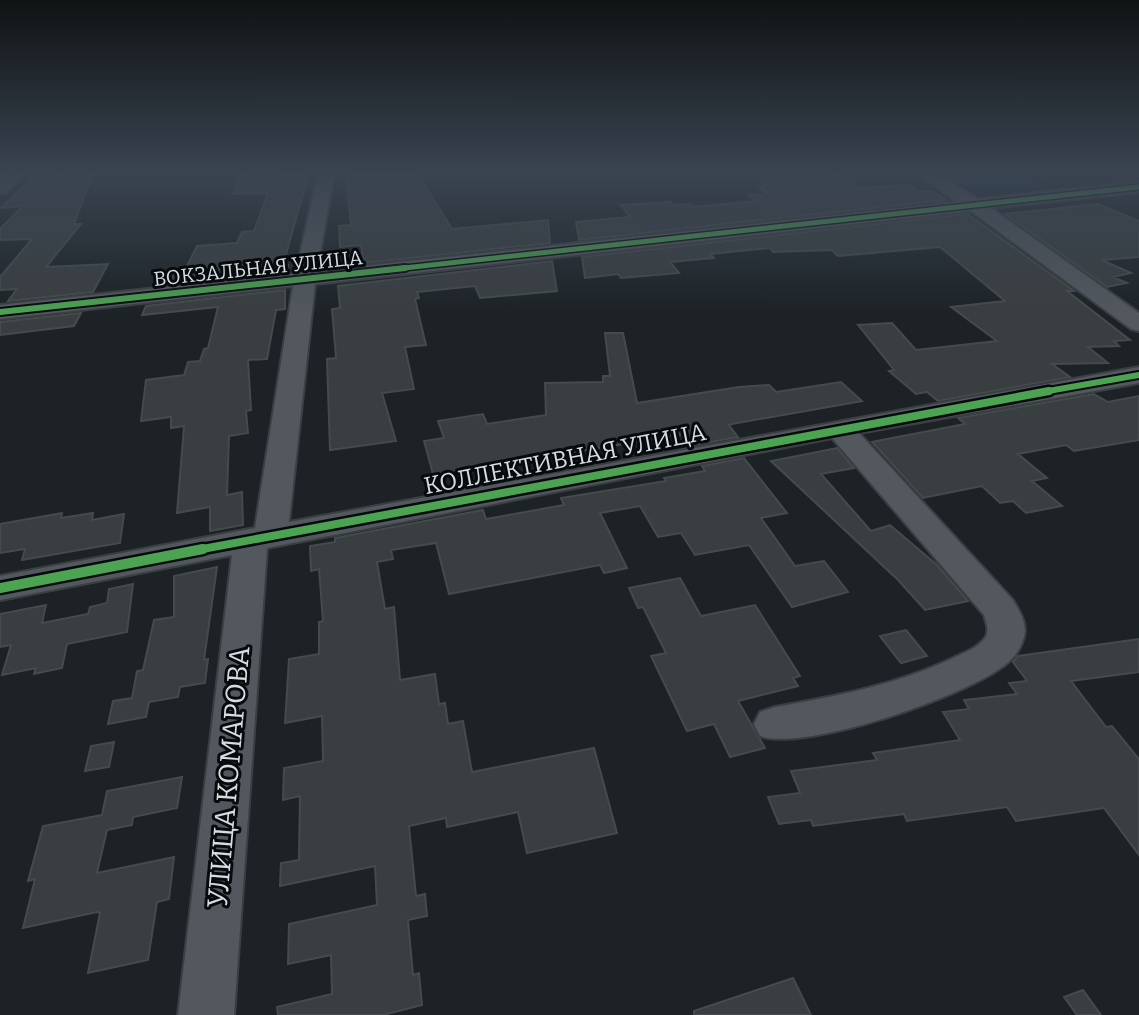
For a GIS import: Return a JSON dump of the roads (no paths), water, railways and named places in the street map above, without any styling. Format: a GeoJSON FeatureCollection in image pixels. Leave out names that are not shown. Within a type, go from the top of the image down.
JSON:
{"type":"FeatureCollection","features":[{"type":"Feature","properties":{"kind":"street","name":"УЛИЦА КОМАРОВА"},"geometry":{"type":"LineString","coordinates":[[206,1015],[261,537],[317,220]]}},
{"type":"Feature","properties":{"kind":"street","name":"ВОКЗАЛЬНАЯ УЛИЦА"},"geometry":{"type":"LineString","coordinates":[[0,312],[838,220]]}},
{"type":"Feature","properties":{"kind":"street"},"geometry":{"type":"LineString","coordinates":[[996,220],[1139,324]]}},
{"type":"Feature","properties":{"kind":"street","name":"КОЛЛЕКТИВНАЯ УЛИЦА"},"geometry":{"type":"LineString","coordinates":[[0,588],[839,428],[1139,375]]}},
{"type":"Feature","properties":{"kind":"street"},"geometry":{"type":"LineString","coordinates":[[775,724],[885,703],[929,688],[979,663],[1002,644],[1005,636],[1006,620],[1000,609],[839,428]]}}]}
